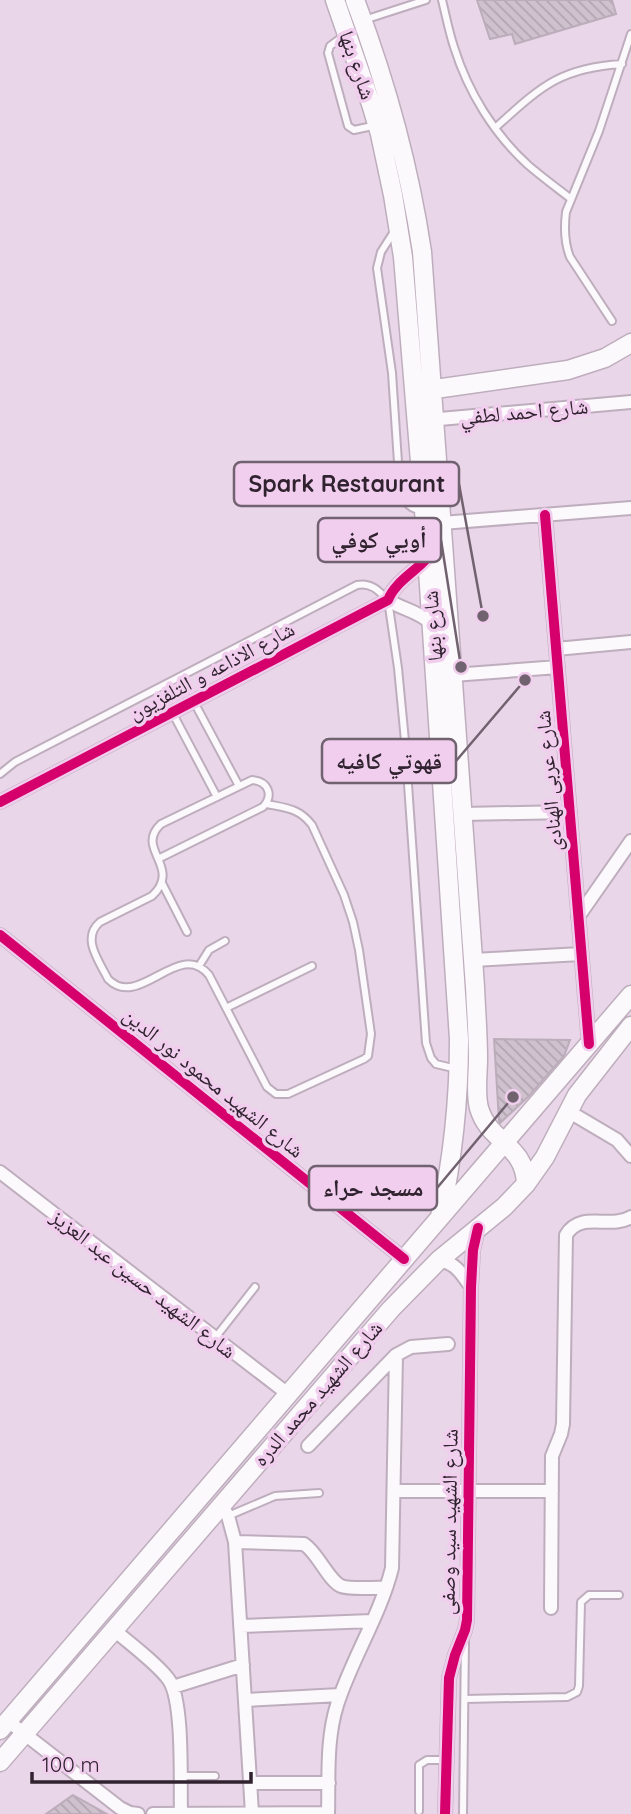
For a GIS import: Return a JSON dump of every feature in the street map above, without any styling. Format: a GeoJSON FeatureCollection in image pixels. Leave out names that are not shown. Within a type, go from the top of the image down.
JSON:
{"type":"FeatureCollection","features":[{"type":"Feature","properties":{"kind":"main road","name":"شارع بنها"},"geometry":{"type":"LineString","coordinates":[[335,0],[377,125],[398,226],[442,523],[473,960],[478,1043],[477,1100],[491,1131],[514,1150],[521,1161],[526,1184]]}},
{"type":"Feature","properties":{"kind":"main road","name":"شارع بنها"},"geometry":{"type":"LineString","coordinates":[[355,0],[389,97],[412,190],[425,284],[423,391]]}},
{"type":"Feature","properties":{"kind":"main road"},"geometry":{"type":"LineString","coordinates":[[423,391],[568,370],[605,358],[631,343]]}},
{"type":"Feature","properties":{"kind":"main road","name":"شارع بنها"},"geometry":{"type":"LineString","coordinates":[[426,420],[424,510],[459,1069],[452,1159],[440,1217]]}},
{"type":"Feature","properties":{"kind":"main road","name":"شارع الشهيد محمد الدره"},"geometry":{"type":"LineString","coordinates":[[4,1725],[631,995]]}},
{"type":"Feature","properties":{"kind":"main road","name":"شارع الشهيد محمد الدره"},"geometry":{"type":"LineString","coordinates":[[0,1762],[113,1629],[225,1510],[391,1309],[439,1260],[504,1207],[526,1184],[545,1157],[568,1111],[588,1080],[631,1026]]}},
{"type":"Feature","properties":{"kind":"main road"},"geometry":{"type":"LineString","coordinates":[[374,1294],[391,1309]]}},
{"type":"Feature","properties":{"kind":"main road"},"geometry":{"type":"LineString","coordinates":[[111,1600],[126,1615]]}},
{"type":"Feature","properties":{"kind":"street","name":"شارع احمد لطفي"},"geometry":{"type":"LineString","coordinates":[[426,420],[631,402]]}},
{"type":"Feature","properties":{"kind":"street"},"geometry":{"type":"LineString","coordinates":[[442,523],[631,508]]}},
{"type":"Feature","properties":{"kind":"street","name":"شارع عربى الهنادى"},"geometry":{"type":"LineString","coordinates":[[545,515],[589,1044]]}},
{"type":"Feature","properties":{"kind":"street","name":"شارع الاذاعه و التلفزيون"},"geometry":{"type":"LineString","coordinates":[[0,802],[388,600],[395,588],[427,558]]}},
{"type":"Feature","properties":{"kind":"street"},"geometry":{"type":"LineString","coordinates":[[388,600],[415,611],[431,623]]}},
{"type":"Feature","properties":{"kind":"street"},"geometry":{"type":"LineString","coordinates":[[556,649],[631,642]]}},
{"type":"Feature","properties":{"kind":"street"},"geometry":{"type":"LineString","coordinates":[[453,675],[558,667]]}},
{"type":"Feature","properties":{"kind":"street"},"geometry":{"type":"LineString","coordinates":[[463,814],[569,812]]}},
{"type":"Feature","properties":{"kind":"street"},"geometry":{"type":"LineString","coordinates":[[578,916],[631,841]]}},
{"type":"Feature","properties":{"kind":"street","name":"شارع الشهيد محمود نور الدين"},"geometry":{"type":"LineString","coordinates":[[0,935],[404,1259]]}},
{"type":"Feature","properties":{"kind":"street"},"geometry":{"type":"LineString","coordinates":[[473,960],[581,954]]}},
{"type":"Feature","properties":{"kind":"street"},"geometry":{"type":"LineString","coordinates":[[568,1111],[617,1140],[631,1156]]}},
{"type":"Feature","properties":{"kind":"street","name":"شارع الشهيد حسين عبد العزيز"},"geometry":{"type":"LineString","coordinates":[[0,1172],[288,1394]]}},
{"type":"Feature","properties":{"kind":"street"},"geometry":{"type":"LineString","coordinates":[[551,1608],[552,1456],[563,1424],[566,1235],[575,1224],[582,1221],[622,1222],[631,1217]]}},
{"type":"Feature","properties":{"kind":"street","name":"شارع الشهيد سيد وصفى"},"geometry":{"type":"LineString","coordinates":[[445,1814],[449,1678],[465,1630],[472,1250],[478,1228]]}},
{"type":"Feature","properties":{"kind":"street"},"geometry":{"type":"LineString","coordinates":[[439,1260],[456,1267],[471,1287]]}},
{"type":"Feature","properties":{"kind":"street"},"geometry":{"type":"LineString","coordinates":[[308,1446],[396,1355],[411,1346],[448,1344]]}},
{"type":"Feature","properties":{"kind":"street"},"geometry":{"type":"LineString","coordinates":[[153,1814],[328,1814],[330,1742],[334,1718],[340,1695],[386,1588],[393,1558],[396,1355]]}},
{"type":"Feature","properties":{"kind":"street"},"geometry":{"type":"LineString","coordinates":[[394,1491],[552,1491]]}},
{"type":"Feature","properties":{"kind":"street"},"geometry":{"type":"LineString","coordinates":[[225,1510],[235,1542],[252,1813]]}},
{"type":"Feature","properties":{"kind":"street"},"geometry":{"type":"LineString","coordinates":[[235,1542],[304,1544],[311,1548],[341,1586],[386,1588]]}},
{"type":"Feature","properties":{"kind":"street"},"geometry":{"type":"LineString","coordinates":[[240,1626],[372,1621]]}},
{"type":"Feature","properties":{"kind":"street"},"geometry":{"type":"LineString","coordinates":[[113,1629],[164,1674],[173,1688],[178,1708],[181,1814]]}},
{"type":"Feature","properties":{"kind":"street"},"geometry":{"type":"LineString","coordinates":[[173,1688],[243,1665]]}},
{"type":"Feature","properties":{"kind":"street"},"geometry":{"type":"LineString","coordinates":[[245,1700],[340,1695]]}},
{"type":"Feature","properties":{"kind":"street"},"geometry":{"type":"LineString","coordinates":[[4,1725],[24,1733],[120,1808],[138,1814]]}},
{"type":"Feature","properties":{"kind":"street"},"geometry":{"type":"LineString","coordinates":[[250,1783],[329,1783]]}},
{"type":"Feature","properties":{"kind":"lane"},"geometry":{"type":"LineString","coordinates":[[362,20],[426,0]]}},
{"type":"Feature","properties":{"kind":"lane"},"geometry":{"type":"LineString","coordinates":[[442,0],[454,48],[474,96],[495,128],[528,165],[571,199]]}},
{"type":"Feature","properties":{"kind":"lane"},"geometry":{"type":"LineString","coordinates":[[346,34],[332,43],[328,53],[348,125],[354,130],[377,125]]}},
{"type":"Feature","properties":{"kind":"lane"},"geometry":{"type":"LineString","coordinates":[[612,321],[570,257],[566,247],[564,223],[599,131],[631,34]]}},
{"type":"Feature","properties":{"kind":"lane"},"geometry":{"type":"LineString","coordinates":[[495,128],[555,79],[587,67],[622,64]]}},
{"type":"Feature","properties":{"kind":"lane"},"geometry":{"type":"LineString","coordinates":[[398,226],[381,252],[377,268],[391,363],[400,492],[410,506],[424,510]]}},
{"type":"Feature","properties":{"kind":"lane"},"geometry":{"type":"LineString","coordinates":[[0,774],[15,762],[358,585],[363,583],[372,586],[388,600],[398,667],[426,1043],[436,1064],[459,1069]]}},
{"type":"Feature","properties":{"kind":"lane"},"geometry":{"type":"LineString","coordinates":[[193,700],[239,786]]}},
{"type":"Feature","properties":{"kind":"lane"},"geometry":{"type":"LineString","coordinates":[[172,712],[217,797]]}},
{"type":"Feature","properties":{"kind":"lane"},"geometry":{"type":"LineString","coordinates":[[158,859],[263,807],[269,799],[268,789],[261,782],[252,780],[161,824],[156,829],[152,840],[153,846],[158,859],[162,867],[162,883],[187,932]]}},
{"type":"Feature","properties":{"kind":"lane"},"geometry":{"type":"LineString","coordinates":[[162,883],[152,896],[94,926],[90,939],[92,946],[112,983],[122,988],[133,987],[180,965],[200,966],[209,975],[267,1087],[276,1094],[288,1094],[368,1056],[371,1034],[359,950],[344,895],[312,825],[305,816],[296,810],[267,804]]}},
{"type":"Feature","properties":{"kind":"lane"},"geometry":{"type":"LineString","coordinates":[[200,966],[209,950],[225,941]]}},
{"type":"Feature","properties":{"kind":"lane"},"geometry":{"type":"LineString","coordinates":[[226,1008],[312,966]]}},
{"type":"Feature","properties":{"kind":"lane"},"geometry":{"type":"LineString","coordinates":[[215,1338],[255,1287]]}},
{"type":"Feature","properties":{"kind":"lane"},"geometry":{"type":"LineString","coordinates":[[225,1510],[282,1494],[319,1493]]}},
{"type":"Feature","properties":{"kind":"lane"},"geometry":{"type":"LineString","coordinates":[[465,1699],[574,1695],[579,1686],[581,1602],[589,1595],[620,1595]]}},
{"type":"Feature","properties":{"kind":"lane"},"geometry":{"type":"LineString","coordinates":[[463,1814],[465,1630]]}},
{"type":"Feature","properties":{"kind":"lane"},"geometry":{"type":"LineString","coordinates":[[419,1811],[419,1765],[427,1760],[447,1759]]}},
{"type":"Feature","properties":{"kind":"lane"},"geometry":{"type":"LineString","coordinates":[[180,1776],[215,1776]]}},
{"type":"Feature","properties":{"kind":"building"},"geometry":{"type":"Polygon","coordinates":[[[477,0],[612,0],[616,14],[515,44],[512,34],[490,39],[477,0]]]}},
{"type":"Feature","properties":{"kind":"building"},"geometry":{"type":"Polygon","coordinates":[[[494,1039],[570,1040],[564,1056],[529,1096],[500,1123],[499,1121],[494,1039]]]}},
{"type":"Feature","properties":{"kind":"building"},"geometry":{"type":"Polygon","coordinates":[[[73,1795],[107,1814],[46,1814],[73,1795]]]}},
{"type":"Feature","properties":{"kind":"cycle path"},"geometry":{"type":"LineString","coordinates":[[545,515],[589,1044]]}},
{"type":"Feature","properties":{"kind":"cycle path"},"geometry":{"type":"LineString","coordinates":[[0,802],[388,600],[400,582],[427,558]]}},
{"type":"Feature","properties":{"kind":"cycle path"},"geometry":{"type":"LineString","coordinates":[[0,935],[404,1259]]}},
{"type":"Feature","properties":{"kind":"cycle path"},"geometry":{"type":"LineString","coordinates":[[445,1814],[449,1678],[467,1620],[471,1287],[473,1250],[478,1228]]}},
{"type":"Feature","properties":{"kind":"place","name":"Spark Restaurant"},"geometry":{"type":"Point","coordinates":[483,616]}},
{"type":"Feature","properties":{"kind":"place","name":"أويي كوفي"},"geometry":{"type":"Point","coordinates":[461,667]}},
{"type":"Feature","properties":{"kind":"place","name":"قهوتي كافيه"},"geometry":{"type":"Point","coordinates":[525,680]}},
{"type":"Feature","properties":{"kind":"place","name":"مسجد حراء"},"geometry":{"type":"Point","coordinates":[513,1097]}}]}
